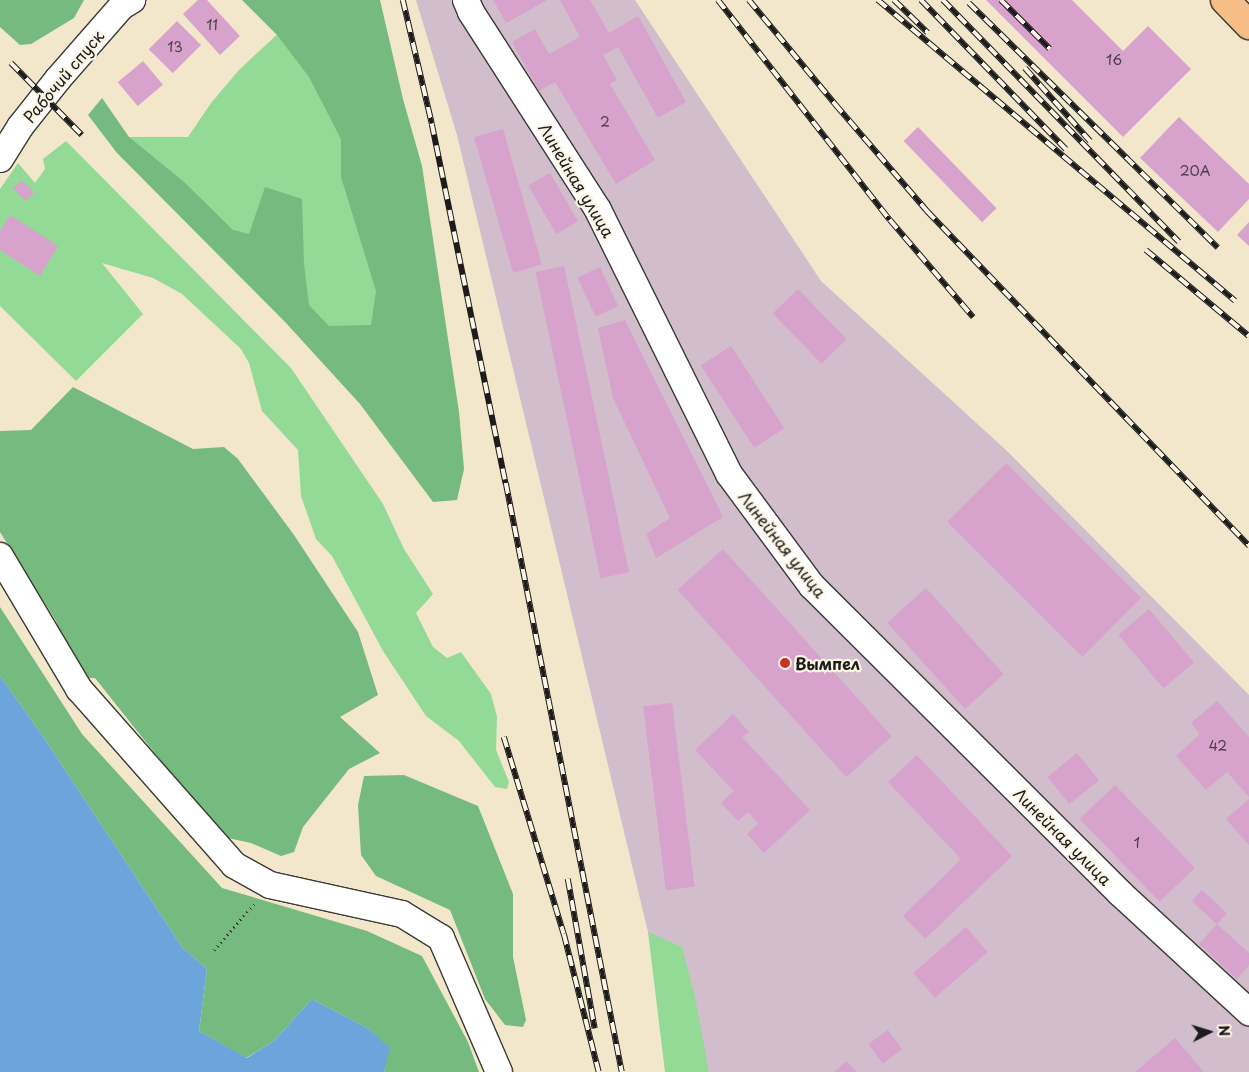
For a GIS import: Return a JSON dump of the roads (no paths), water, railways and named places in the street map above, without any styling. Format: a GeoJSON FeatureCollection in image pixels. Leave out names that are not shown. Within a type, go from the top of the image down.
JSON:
{"type":"FeatureCollection","features":[{"type":"Feature","properties":{"kind":"main road"},"geometry":{"type":"LineString","coordinates":[[1225,0],[1249,26]]}},
{"type":"Feature","properties":{"kind":"street","name":"Рабочий спуск"},"geometry":{"type":"LineString","coordinates":[[0,158],[20,127],[58,78],[122,6],[132,0]]}},
{"type":"Feature","properties":{"kind":"street","name":"Линейная улица"},"geometry":{"type":"LineString","coordinates":[[466,0],[471,12],[598,210],[729,474],[812,586],[1120,894],[1249,1012]]}},
{"type":"Feature","properties":{"kind":"street"},"geometry":{"type":"LineString","coordinates":[[0,556],[78,689],[234,865],[270,885],[402,914],[441,938],[499,1072]]}},
{"type":"Feature","properties":{"kind":"water"},"geometry":{"type":"Polygon","coordinates":[[[0,676],[42,735],[182,947],[207,969],[199,1031],[247,1058],[274,1041],[312,999],[369,1029],[390,1048],[384,1072],[0,1072],[0,676]]]}},
{"type":"Feature","properties":{"kind":"railway"},"geometry":{"type":"LineString","coordinates":[[403,0],[432,124],[506,483],[622,1072]]}},
{"type":"Feature","properties":{"kind":"railway"},"geometry":{"type":"LineString","coordinates":[[718,0],[890,220],[973,317]]}},
{"type":"Feature","properties":{"kind":"railway"},"geometry":{"type":"LineString","coordinates":[[749,0],[927,211],[1249,546]]}},
{"type":"Feature","properties":{"kind":"railway"},"geometry":{"type":"LineString","coordinates":[[878,0],[1235,301]]}},
{"type":"Feature","properties":{"kind":"railway"},"geometry":{"type":"LineString","coordinates":[[894,0],[928,33]]}},
{"type":"Feature","properties":{"kind":"railway"},"geometry":{"type":"LineString","coordinates":[[921,0],[1066,149]]}},
{"type":"Feature","properties":{"kind":"railway"},"geometry":{"type":"LineString","coordinates":[[943,0],[1179,242]]}},
{"type":"Feature","properties":{"kind":"railway"},"geometry":{"type":"LineString","coordinates":[[1001,0],[1050,49]]}},
{"type":"Feature","properties":{"kind":"railway"},"geometry":{"type":"LineString","coordinates":[[969,3],[1218,248]]}},
{"type":"Feature","properties":{"kind":"railway"},"geometry":{"type":"LineString","coordinates":[[11,63],[82,135]]}},
{"type":"Feature","properties":{"kind":"railway"},"geometry":{"type":"LineString","coordinates":[[1025,68],[1090,141]]}},
{"type":"Feature","properties":{"kind":"railway"},"geometry":{"type":"LineString","coordinates":[[1146,250],[1249,336]]}},
{"type":"Feature","properties":{"kind":"railway"},"geometry":{"type":"LineString","coordinates":[[504,737],[564,934],[599,1072]]}},
{"type":"Feature","properties":{"kind":"railway"},"geometry":{"type":"LineString","coordinates":[[568,879],[595,1029]]}},
{"type":"Feature","properties":{"kind":"place","name":"Вымпел"},"geometry":{"type":"Point","coordinates":[785,663]}}]}
